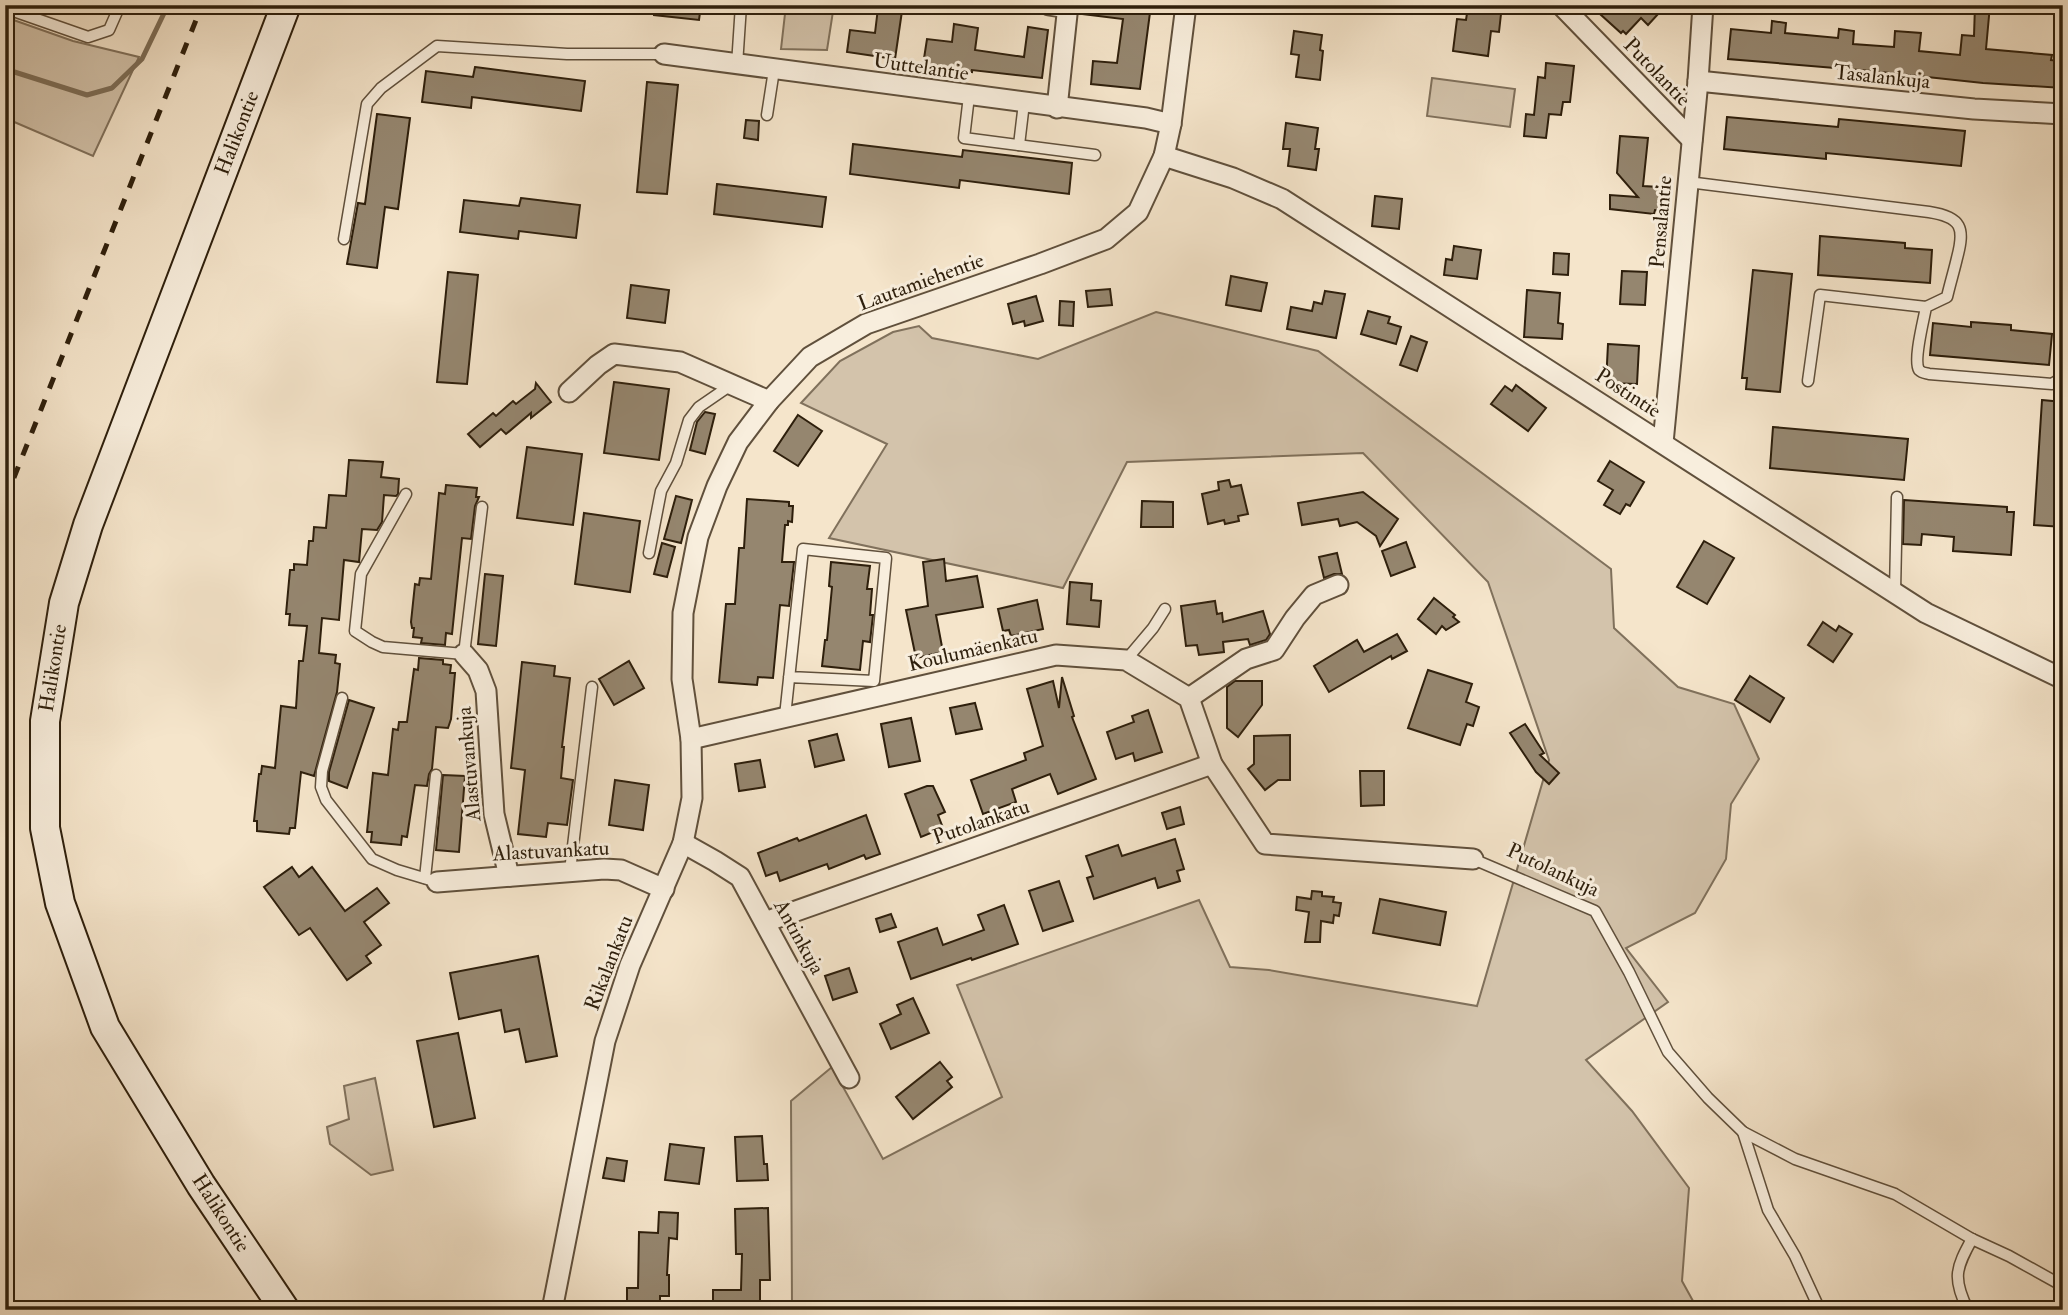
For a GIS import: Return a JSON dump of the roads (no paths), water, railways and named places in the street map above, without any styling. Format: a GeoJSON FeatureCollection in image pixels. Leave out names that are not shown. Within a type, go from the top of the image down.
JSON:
{"type":"FeatureCollection","features":[{"type":"Feature","properties":{"kind":"main road","name":"Halikontie"},"geometry":{"type":"LineString","coordinates":[[285,1310],[201,1185],[105,1027],[57,890],[45,828],[45,721],[64,603],[88,524],[286,5]]}},
{"type":"Feature","properties":{"kind":"street","name":"Lautamiehentie"},"geometry":{"type":"LineString","coordinates":[[683,635],[683,613],[698,537],[738,442],[769,401],[810,357],[866,324],[1106,239],[1138,212],[1164,156],[1171,124],[1186,5]]}},
{"type":"Feature","properties":{"kind":"street","name":"Putolantie"},"geometry":{"type":"LineString","coordinates":[[1561,5],[1692,140]]}},
{"type":"Feature","properties":{"kind":"street","name":"Pensalantie"},"geometry":{"type":"LineString","coordinates":[[1663,443],[1703,5]]}},
{"type":"Feature","properties":{"kind":"street"},"geometry":{"type":"LineString","coordinates":[[1057,108],[1062,6]]}},
{"type":"Feature","properties":{"kind":"street","name":"Uuttelantie"},"geometry":{"type":"LineString","coordinates":[[664,54],[1146,118],[1171,124]]}},
{"type":"Feature","properties":{"kind":"street","name":"Tasalankuja"},"geometry":{"type":"LineString","coordinates":[[1698,81],[1974,109],[2063,114]]}},
{"type":"Feature","properties":{"kind":"street","name":"Postintie"},"geometry":{"type":"LineString","coordinates":[[1164,156],[1233,178],[1282,199],[1926,613],[2063,679]]}},
{"type":"Feature","properties":{"kind":"street"},"geometry":{"type":"LineString","coordinates":[[569,392],[614,354],[680,362],[769,401]]}},
{"type":"Feature","properties":{"kind":"street"},"geometry":{"type":"LineString","coordinates":[[1212,764],[1189,698],[1246,659],[1274,650],[1314,595],[1338,585]]}},
{"type":"Feature","properties":{"kind":"street","name":"Rikalankatu"},"geometry":{"type":"LineString","coordinates":[[552,1310],[605,1041],[630,965],[683,843],[692,799],[691,739],[682,679],[683,635]]}},
{"type":"Feature","properties":{"kind":"street","name":"Alastuvankuja"},"geometry":{"type":"LineString","coordinates":[[464,654],[478,670],[486,691],[494,814],[509,876]]}},
{"type":"Feature","properties":{"kind":"street","name":"Koulumäenkatu"},"geometry":{"type":"LineString","coordinates":[[691,739],[1056,654],[1126,660],[1189,698]]}},
{"type":"Feature","properties":{"kind":"street","name":"Putolankuja"},"geometry":{"type":"LineString","coordinates":[[1212,764],[1265,844],[1473,859]]}},
{"type":"Feature","properties":{"kind":"street","name":"Putolankatu"},"geometry":{"type":"LineString","coordinates":[[765,922],[1212,764]]}},
{"type":"Feature","properties":{"kind":"street","name":"Antinkuja"},"geometry":{"type":"LineString","coordinates":[[683,843],[740,877],[849,1078]]}},
{"type":"Feature","properties":{"kind":"street","name":"Alastuvankatu"},"geometry":{"type":"LineString","coordinates":[[431,880],[604,869],[621,870],[664,889]]}},
{"type":"Feature","properties":{"kind":"lane"},"geometry":{"type":"LineString","coordinates":[[5,8],[88,37],[109,30],[120,5]]}},
{"type":"Feature","properties":{"kind":"lane"},"geometry":{"type":"LineString","coordinates":[[737,65],[741,5]]}},
{"type":"Feature","properties":{"kind":"lane"},"geometry":{"type":"LineString","coordinates":[[344,239],[367,104],[382,88],[437,46],[567,54],[664,54]]}},
{"type":"Feature","properties":{"kind":"lane"},"geometry":{"type":"LineString","coordinates":[[767,115],[774,70]]}},
{"type":"Feature","properties":{"kind":"lane"},"geometry":{"type":"LineString","coordinates":[[969,96],[964,138],[1095,155]]}},
{"type":"Feature","properties":{"kind":"lane"},"geometry":{"type":"LineString","coordinates":[[1019,145],[1024,103]]}},
{"type":"Feature","properties":{"kind":"lane"},"geometry":{"type":"LineString","coordinates":[[1688,182],[1929,212],[1950,217],[1956,222],[1962,232],[1961,245],[1947,297],[1926,307],[1820,295],[1808,381]]}},
{"type":"Feature","properties":{"kind":"lane"},"geometry":{"type":"LineString","coordinates":[[1926,307],[1918,353],[1921,372],[2052,384],[2063,377]]}},
{"type":"Feature","properties":{"kind":"lane"},"geometry":{"type":"LineString","coordinates":[[649,554],[661,491],[676,463],[689,420],[699,407],[731,384]]}},
{"type":"Feature","properties":{"kind":"lane"},"geometry":{"type":"LineString","coordinates":[[406,494],[361,573],[355,631],[383,647],[464,654],[482,507]]}},
{"type":"Feature","properties":{"kind":"lane"},"geometry":{"type":"LineString","coordinates":[[1895,592],[1897,496]]}},
{"type":"Feature","properties":{"kind":"lane"},"geometry":{"type":"LineString","coordinates":[[785,716],[789,677],[803,549],[886,558],[874,681],[789,677]]}},
{"type":"Feature","properties":{"kind":"lane"},"geometry":{"type":"LineString","coordinates":[[1126,660],[1165,609]]}},
{"type":"Feature","properties":{"kind":"lane"},"geometry":{"type":"LineString","coordinates":[[570,871],[592,687]]}},
{"type":"Feature","properties":{"kind":"lane"},"geometry":{"type":"LineString","coordinates":[[342,698],[322,771],[321,787],[323,794],[370,857],[383,865],[431,880],[436,775]]}},
{"type":"Feature","properties":{"kind":"lane","name":"Putolankuja"},"geometry":{"type":"LineString","coordinates":[[1473,859],[1595,911],[1629,972],[1668,1052],[1744,1132],[1795,1160],[1895,1194],[1972,1239],[2063,1286]]}},
{"type":"Feature","properties":{"kind":"lane"},"geometry":{"type":"LineString","coordinates":[[1744,1132],[1768,1210],[1795,1256],[1819,1308]]}},
{"type":"Feature","properties":{"kind":"lane"},"geometry":{"type":"LineString","coordinates":[[1968,1310],[1957,1282],[1959,1263],[1972,1239]]}},
{"type":"Feature","properties":{"kind":"waterway"},"geometry":{"type":"LineString","coordinates":[[5,69],[87,95],[112,88],[142,59],[168,5]]}},
{"type":"Feature","properties":{"kind":"railway"},"geometry":{"type":"LineString","coordinates":[[5,500],[202,5]]}}]}
